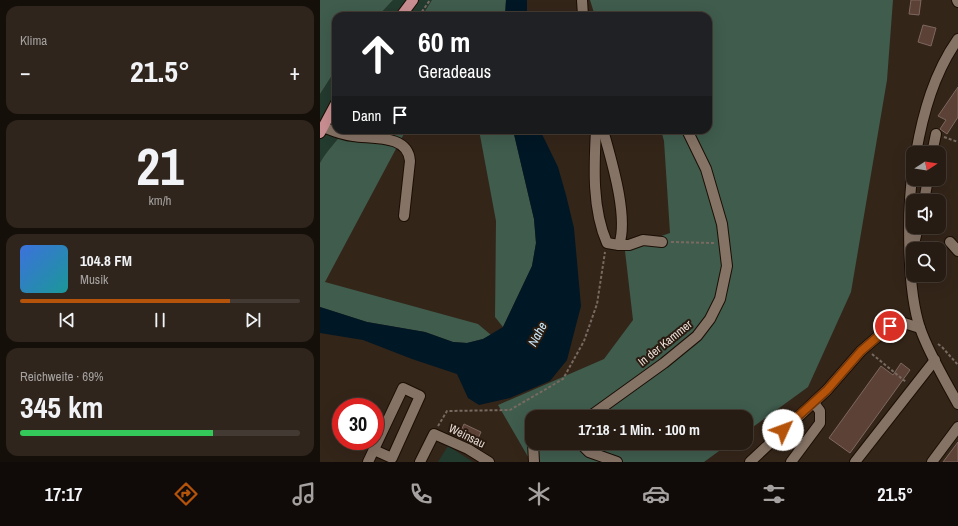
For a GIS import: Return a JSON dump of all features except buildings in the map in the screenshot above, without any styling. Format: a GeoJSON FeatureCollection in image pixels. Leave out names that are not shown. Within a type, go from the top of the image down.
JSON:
{"type":"FeatureCollection","features":[{"type":"Feature","properties":{"kind":"main road"},"geometry":{"type":"LineString","coordinates":[[404,12],[413,0]]}},
{"type":"Feature","properties":{"kind":"main road"},"geometry":{"type":"LineString","coordinates":[[321,130],[332,110]]}},
{"type":"Feature","properties":{"kind":"street"},"geometry":{"type":"LineString","coordinates":[[582,0],[583,12]]}},
{"type":"Feature","properties":{"kind":"street"},"geometry":{"type":"LineString","coordinates":[[917,146],[924,111],[948,53],[958,39]]}},
{"type":"Feature","properties":{"kind":"street"},"geometry":{"type":"LineString","coordinates":[[321,130],[332,133]]}},
{"type":"Feature","properties":{"kind":"street"},"geometry":{"type":"LineString","coordinates":[[338,134],[392,140],[403,146],[410,155],[404,216]]}},
{"type":"Feature","properties":{"kind":"street"},"geometry":{"type":"LineString","coordinates":[[596,134],[594,163],[599,221],[607,243],[619,246],[629,245],[643,240],[662,242]]}},
{"type":"Feature","properties":{"kind":"street"},"geometry":{"type":"LineString","coordinates":[[604,134],[612,163],[622,221],[623,231],[619,246]]}},
{"type":"Feature","properties":{"kind":"street","name":"In der Kammer"},"geometry":{"type":"LineString","coordinates":[[600,410],[664,363],[704,328],[716,309],[724,288],[727,266],[725,243],[713,187],[689,134]]}},
{"type":"Feature","properties":{"kind":"street"},"geometry":{"type":"LineString","coordinates":[[933,146],[936,134]]}},
{"type":"Feature","properties":{"kind":"street"},"geometry":{"type":"LineString","coordinates":[[911,242],[912,186]]}},
{"type":"Feature","properties":{"kind":"street"},"geometry":{"type":"LineString","coordinates":[[950,242],[958,251]]}},
{"type":"Feature","properties":{"kind":"street"},"geometry":{"type":"LineString","coordinates":[[913,282],[914,299],[920,328],[958,404]]}},
{"type":"Feature","properties":{"kind":"street"},"geometry":{"type":"LineString","coordinates":[[750,462],[814,403],[864,348],[890,326],[904,323],[920,328]]}},
{"type":"Feature","properties":{"kind":"street"},"geometry":{"type":"LineString","coordinates":[[855,462],[935,360]]}},
{"type":"Feature","properties":{"kind":"street"},"geometry":{"type":"LineString","coordinates":[[368,462],[403,388],[420,396],[392,458],[374,450]]}},
{"type":"Feature","properties":{"kind":"street"},"geometry":{"type":"LineString","coordinates":[[791,462],[820,423],[820,411],[814,403]]}},
{"type":"Feature","properties":{"kind":"street"},"geometry":{"type":"LineString","coordinates":[[932,462],[958,427]]}},
{"type":"Feature","properties":{"kind":"street"},"geometry":{"type":"LineString","coordinates":[[420,462],[434,434]]}},
{"type":"Feature","properties":{"kind":"street","name":"Weinsau"},"geometry":{"type":"LineString","coordinates":[[434,434],[468,449],[489,462]]}},
{"type":"Feature","properties":{"kind":"street"},"geometry":{"type":"LineString","coordinates":[[533,450],[534,462]]}},
{"type":"Feature","properties":{"kind":"street"},"geometry":{"type":"LineString","coordinates":[[587,450],[617,462]]}},
{"type":"Feature","properties":{"kind":"path"},"geometry":{"type":"LineString","coordinates":[[422,12],[430,0]]}},
{"type":"Feature","properties":{"kind":"path"},"geometry":{"type":"LineString","coordinates":[[936,134],[958,142]]}},
{"type":"Feature","properties":{"kind":"path"},"geometry":{"type":"LineString","coordinates":[[662,242],[725,243]]}},
{"type":"Feature","properties":{"kind":"path"},"geometry":{"type":"LineString","coordinates":[[434,434],[447,411],[460,412],[510,410],[563,379],[584,341],[597,304],[607,243]]}},
{"type":"Feature","properties":{"kind":"path"},"geometry":{"type":"LineString","coordinates":[[927,341],[942,346],[958,365]]}},
{"type":"Feature","properties":{"kind":"path"},"geometry":{"type":"LineString","coordinates":[[864,348],[904,380]]}},
{"type":"Feature","properties":{"kind":"green space"},"geometry":{"type":"Polygon","coordinates":[[[320,0],[393,0],[382,12],[332,12],[332,75],[320,94],[320,0]]]}},
{"type":"Feature","properties":{"kind":"green space"},"geometry":{"type":"Polygon","coordinates":[[[393,0],[432,0],[424,12],[382,12],[393,0]]]}},
{"type":"Feature","properties":{"kind":"green space"},"geometry":{"type":"Polygon","coordinates":[[[432,0],[506,0],[505,12],[424,12],[432,0]]]}},
{"type":"Feature","properties":{"kind":"green space"},"geometry":{"type":"Polygon","coordinates":[[[590,0],[893,0],[887,80],[851,292],[808,387],[753,427],[753,410],[525,410],[525,450],[720,450],[704,462],[531,462],[498,405],[604,359],[633,320],[625,251],[638,244],[670,233],[664,141],[662,134],[712,134],[712,12],[594,12],[590,0]]]}},
{"type":"Feature","properties":{"kind":"green space"},"geometry":{"type":"Polygon","coordinates":[[[332,75],[332,134],[341,134],[325,154],[320,163],[320,94],[332,75]]]}},
{"type":"Feature","properties":{"kind":"green space"},"geometry":{"type":"Polygon","coordinates":[[[341,134],[404,134],[325,282],[478,324],[491,335],[483,339],[467,343],[453,342],[425,332],[367,322],[320,307],[320,163],[325,154],[341,134]]]}},
{"type":"Feature","properties":{"kind":"green space"},"geometry":{"type":"Polygon","coordinates":[[[480,134],[514,134],[534,219],[536,243],[532,266],[503,327],[495,317],[496,221],[480,134]]]}},
{"type":"Feature","properties":{"kind":"green space"},"geometry":{"type":"Polygon","coordinates":[[[448,446],[473,462],[438,462],[448,446]]]}},
{"type":"Feature","properties":{"kind":"water"},"geometry":{"type":"Polygon","coordinates":[[[506,0],[527,0],[527,12],[505,12],[506,0]]]}},
{"type":"Feature","properties":{"kind":"water","name":"Nahe"},"geometry":{"type":"Polygon","coordinates":[[[514,134],[542,134],[558,167],[574,228],[581,306],[567,360],[550,381],[510,398],[479,405],[468,398],[457,374],[412,359],[363,340],[320,333],[320,307],[367,322],[425,332],[453,342],[467,343],[483,339],[503,327],[532,266],[536,243],[534,219],[514,134]]]}},
{"type":"Feature","properties":{"kind":"route"},"geometry":{"type":"LineString","coordinates":[[783,430],[827,390],[861,351],[890,326]]}}]}
